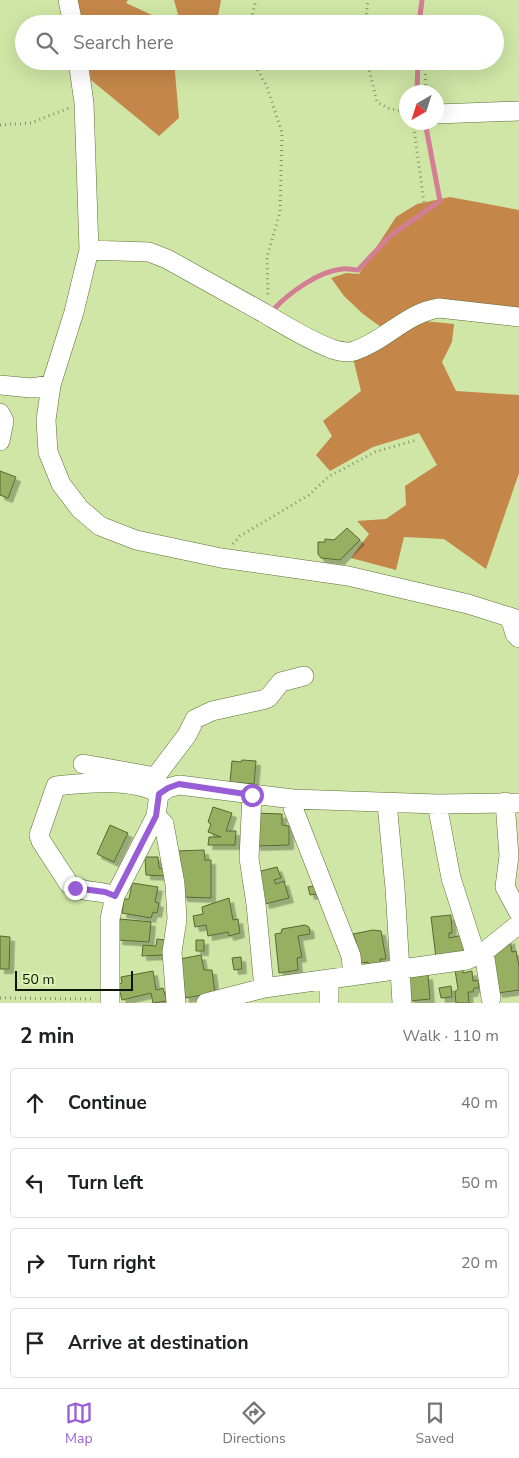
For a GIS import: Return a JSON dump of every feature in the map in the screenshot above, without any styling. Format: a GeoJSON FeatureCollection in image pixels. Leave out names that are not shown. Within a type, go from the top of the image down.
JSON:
{"type":"FeatureCollection","features":[{"type":"Feature","properties":{"kind":"street"},"geometry":{"type":"LineString","coordinates":[[68,0],[71,15]]}},
{"type":"Feature","properties":{"kind":"street"},"geometry":{"type":"LineString","coordinates":[[79,70],[84,104],[89,250],[74,312],[51,385],[46,420],[48,452],[61,484],[80,509],[100,526],[136,540],[221,558],[348,576],[468,604],[514,619],[515,634],[519,638]]}},
{"type":"Feature","properties":{"kind":"street"},"geometry":{"type":"LineString","coordinates":[[444,114],[519,111]]}},
{"type":"Feature","properties":{"kind":"street"},"geometry":{"type":"LineString","coordinates":[[89,250],[149,252],[167,259],[319,343],[344,351],[353,351],[382,336],[413,316],[428,310],[439,308],[519,317]]}},
{"type":"Feature","properties":{"kind":"street"},"geometry":{"type":"LineString","coordinates":[[0,385],[31,388],[51,385]]}},
{"type":"Feature","properties":{"kind":"street"},"geometry":{"type":"LineString","coordinates":[[0,413],[4,421],[0,441]]}},
{"type":"Feature","properties":{"kind":"street"},"geometry":{"type":"LineString","coordinates":[[155,788],[187,735],[192,723],[199,716],[268,698],[281,682],[304,676]]}},
{"type":"Feature","properties":{"kind":"street"},"geometry":{"type":"LineString","coordinates":[[83,764],[150,775],[155,788],[156,816],[115,896],[110,919],[104,999]]}},
{"type":"Feature","properties":{"kind":"street"},"geometry":{"type":"LineString","coordinates":[[115,896],[105,892],[75,888],[69,884],[40,841],[40,835],[56,786],[110,784],[168,788],[179,784],[293,799],[437,804],[512,802],[505,887],[519,913]]}},
{"type":"Feature","properties":{"kind":"street"},"geometry":{"type":"LineString","coordinates":[[252,795],[249,858],[256,904],[264,988]]}},
{"type":"Feature","properties":{"kind":"street"},"geometry":{"type":"LineString","coordinates":[[293,799],[293,808],[351,956],[353,976]]}},
{"type":"Feature","properties":{"kind":"street"},"geometry":{"type":"LineString","coordinates":[[387,803],[395,888],[402,1003]]}},
{"type":"Feature","properties":{"kind":"street"},"geometry":{"type":"LineString","coordinates":[[437,804],[451,878],[480,954],[491,998]]}},
{"type":"Feature","properties":{"kind":"street"},"geometry":{"type":"LineString","coordinates":[[156,816],[164,824],[176,884],[177,919],[172,952],[176,1003]]}},
{"type":"Feature","properties":{"kind":"street"},"geometry":{"type":"LineString","coordinates":[[206,1003],[264,988],[466,960],[480,954],[519,924]]}},
{"type":"Feature","properties":{"kind":"street"},"geometry":{"type":"LineString","coordinates":[[328,979],[329,1003]]}},
{"type":"Feature","properties":{"kind":"path"},"geometry":{"type":"LineString","coordinates":[[252,15],[256,0]]}},
{"type":"Feature","properties":{"kind":"path"},"geometry":{"type":"LineString","coordinates":[[366,15],[368,0]]}},
{"type":"Feature","properties":{"kind":"path"},"geometry":{"type":"LineString","coordinates":[[258,70],[267,88],[282,133],[280,212],[267,257],[265,275],[269,296],[260,311]]}},
{"type":"Feature","properties":{"kind":"path"},"geometry":{"type":"LineString","coordinates":[[369,70],[377,102],[388,108],[399,110]]}},
{"type":"Feature","properties":{"kind":"path"},"geometry":{"type":"LineString","coordinates":[[425,70],[426,85]]}},
{"type":"Feature","properties":{"kind":"path"},"geometry":{"type":"LineString","coordinates":[[0,125],[31,123],[84,104]]}},
{"type":"Feature","properties":{"kind":"path"},"geometry":{"type":"LineString","coordinates":[[414,130],[424,203]]}},
{"type":"Feature","properties":{"kind":"path"},"geometry":{"type":"LineString","coordinates":[[221,558],[240,536],[310,495],[328,477],[375,452],[416,440]]}},
{"type":"Feature","properties":{"kind":"path"},"geometry":{"type":"LineString","coordinates":[[0,998],[104,999]]}},
{"type":"Feature","properties":{"kind":"shaded area"},"geometry":{"type":"Polygon","coordinates":[[[77,0],[128,0],[126,3],[152,15],[81,15],[77,0]]]}},
{"type":"Feature","properties":{"kind":"shaded area"},"geometry":{"type":"Polygon","coordinates":[[[174,0],[221,0],[218,15],[178,15],[174,0]]]}},
{"type":"Feature","properties":{"kind":"shaded area"},"geometry":{"type":"Polygon","coordinates":[[[89,70],[175,70],[179,118],[159,136],[91,80],[89,70]]]}},
{"type":"Feature","properties":{"kind":"shaded area"},"geometry":{"type":"Polygon","coordinates":[[[450,197],[519,210],[519,312],[465,307],[385,330],[363,314],[344,296],[331,278],[346,273],[359,274],[396,217],[417,204],[450,197]]]}},
{"type":"Feature","properties":{"kind":"shaded area"},"geometry":{"type":"Polygon","coordinates":[[[423,321],[454,324],[452,342],[442,362],[456,391],[519,395],[519,473],[486,569],[444,539],[404,537],[396,570],[351,558],[369,534],[357,521],[386,519],[406,505],[405,486],[437,465],[419,433],[373,447],[330,471],[316,455],[332,436],[323,421],[361,391],[353,358],[423,321]]]}},
{"type":"Feature","properties":{"kind":"building"},"geometry":{"type":"Polygon","coordinates":[[[0,471],[16,477],[8,498],[0,495],[0,471]]]}},
{"type":"Feature","properties":{"kind":"building"},"geometry":{"type":"Polygon","coordinates":[[[347,528],[360,540],[340,560],[321,558],[318,554],[318,542],[325,542],[325,539],[334,540],[347,528]]]}},
{"type":"Feature","properties":{"kind":"building"},"geometry":{"type":"Polygon","coordinates":[[[242,760],[256,761],[254,784],[230,782],[232,761],[241,762],[242,760]]]}},
{"type":"Feature","properties":{"kind":"building"},"geometry":{"type":"Polygon","coordinates":[[[213,807],[232,813],[226,831],[236,831],[235,845],[208,845],[209,837],[221,837],[208,832],[211,824],[208,822],[213,807]]]}},
{"type":"Feature","properties":{"kind":"building"},"geometry":{"type":"Polygon","coordinates":[[[255,813],[282,814],[282,825],[289,826],[289,845],[256,846],[255,813]]]}},
{"type":"Feature","properties":{"kind":"building"},"geometry":{"type":"Polygon","coordinates":[[[110,825],[128,833],[114,862],[97,854],[110,825]]]}},
{"type":"Feature","properties":{"kind":"building"},"geometry":{"type":"Polygon","coordinates":[[[204,850],[205,860],[211,860],[211,898],[183,897],[176,851],[204,850]]]}},
{"type":"Feature","properties":{"kind":"building"},"geometry":{"type":"Polygon","coordinates":[[[145,857],[158,857],[159,868],[167,869],[167,876],[146,875],[145,857]]]}},
{"type":"Feature","properties":{"kind":"building"},"geometry":{"type":"Polygon","coordinates":[[[277,867],[281,878],[274,880],[276,884],[284,881],[289,898],[265,904],[257,872],[277,867]]]}},
{"type":"Feature","properties":{"kind":"building"},"geometry":{"type":"Polygon","coordinates":[[[132,883],[158,887],[155,902],[159,903],[157,913],[153,912],[151,918],[122,913],[124,899],[129,899],[132,883]]]}},
{"type":"Feature","properties":{"kind":"building"},"geometry":{"type":"Polygon","coordinates":[[[320,885],[321,893],[310,895],[308,887],[320,885]]]}},
{"type":"Feature","properties":{"kind":"building"},"geometry":{"type":"Polygon","coordinates":[[[229,898],[233,920],[238,919],[240,933],[229,936],[228,932],[208,936],[206,925],[195,927],[193,916],[203,914],[202,907],[229,898]]]}},
{"type":"Feature","properties":{"kind":"building"},"geometry":{"type":"Polygon","coordinates":[[[451,915],[452,933],[449,933],[449,938],[463,935],[467,954],[436,958],[431,917],[451,915]]]}},
{"type":"Feature","properties":{"kind":"building"},"geometry":{"type":"Polygon","coordinates":[[[120,919],[151,922],[149,942],[118,940],[120,919]]]}},
{"type":"Feature","properties":{"kind":"building"},"geometry":{"type":"Polygon","coordinates":[[[305,925],[309,927],[310,934],[298,936],[302,957],[297,958],[298,970],[279,973],[275,934],[281,933],[282,929],[305,925]]]}},
{"type":"Feature","properties":{"kind":"building"},"geometry":{"type":"Polygon","coordinates":[[[373,930],[381,931],[386,959],[380,959],[381,966],[368,968],[368,962],[360,963],[353,934],[373,930]]]}},
{"type":"Feature","properties":{"kind":"building"},"geometry":{"type":"Polygon","coordinates":[[[0,936],[10,937],[9,969],[0,969],[0,936]]]}},
{"type":"Feature","properties":{"kind":"building"},"geometry":{"type":"Polygon","coordinates":[[[157,939],[165,940],[164,955],[142,956],[143,945],[156,946],[157,939]]]}},
{"type":"Feature","properties":{"kind":"building"},"geometry":{"type":"Polygon","coordinates":[[[510,939],[512,952],[516,951],[519,966],[519,990],[498,993],[488,956],[510,939]]]}},
{"type":"Feature","properties":{"kind":"building"},"geometry":{"type":"Polygon","coordinates":[[[196,940],[204,940],[204,951],[196,951],[196,940]]]}},
{"type":"Feature","properties":{"kind":"building"},"geometry":{"type":"Polygon","coordinates":[[[201,955],[204,970],[212,970],[215,993],[185,998],[180,959],[201,955]]]}},
{"type":"Feature","properties":{"kind":"building"},"geometry":{"type":"Polygon","coordinates":[[[241,957],[242,969],[234,970],[232,958],[241,957]]]}},
{"type":"Feature","properties":{"kind":"building"},"geometry":{"type":"Polygon","coordinates":[[[455,970],[463,970],[463,973],[472,971],[473,981],[478,980],[479,988],[474,988],[473,992],[468,992],[469,1003],[456,1003],[455,992],[458,989],[455,970]]]}},
{"type":"Feature","properties":{"kind":"building"},"geometry":{"type":"Polygon","coordinates":[[[153,971],[156,990],[163,988],[167,1001],[153,1003],[151,993],[122,1000],[118,984],[122,983],[121,977],[153,971]]]}},
{"type":"Feature","properties":{"kind":"building"},"geometry":{"type":"Polygon","coordinates":[[[428,975],[430,999],[410,1001],[408,977],[428,975]]]}},
{"type":"Feature","properties":{"kind":"building"},"geometry":{"type":"Polygon","coordinates":[[[451,986],[452,997],[441,998],[439,988],[451,986]]]}},
{"type":"Feature","properties":{"kind":"waterway"},"geometry":{"type":"LineString","coordinates":[[420,15],[422,0]]}},
{"type":"Feature","properties":{"kind":"waterway"},"geometry":{"type":"LineString","coordinates":[[417,85],[418,70]]}},
{"type":"Feature","properties":{"kind":"waterway"},"geometry":{"type":"LineString","coordinates":[[274,309],[288,296],[314,278],[333,271],[344,269],[358,270],[390,236],[440,201],[427,130]]}},
{"type":"Feature","properties":{"kind":"route"},"geometry":{"type":"LineString","coordinates":[[75,888],[105,892],[115,896],[156,816],[159,794],[168,788],[179,784],[252,795]]}}]}
